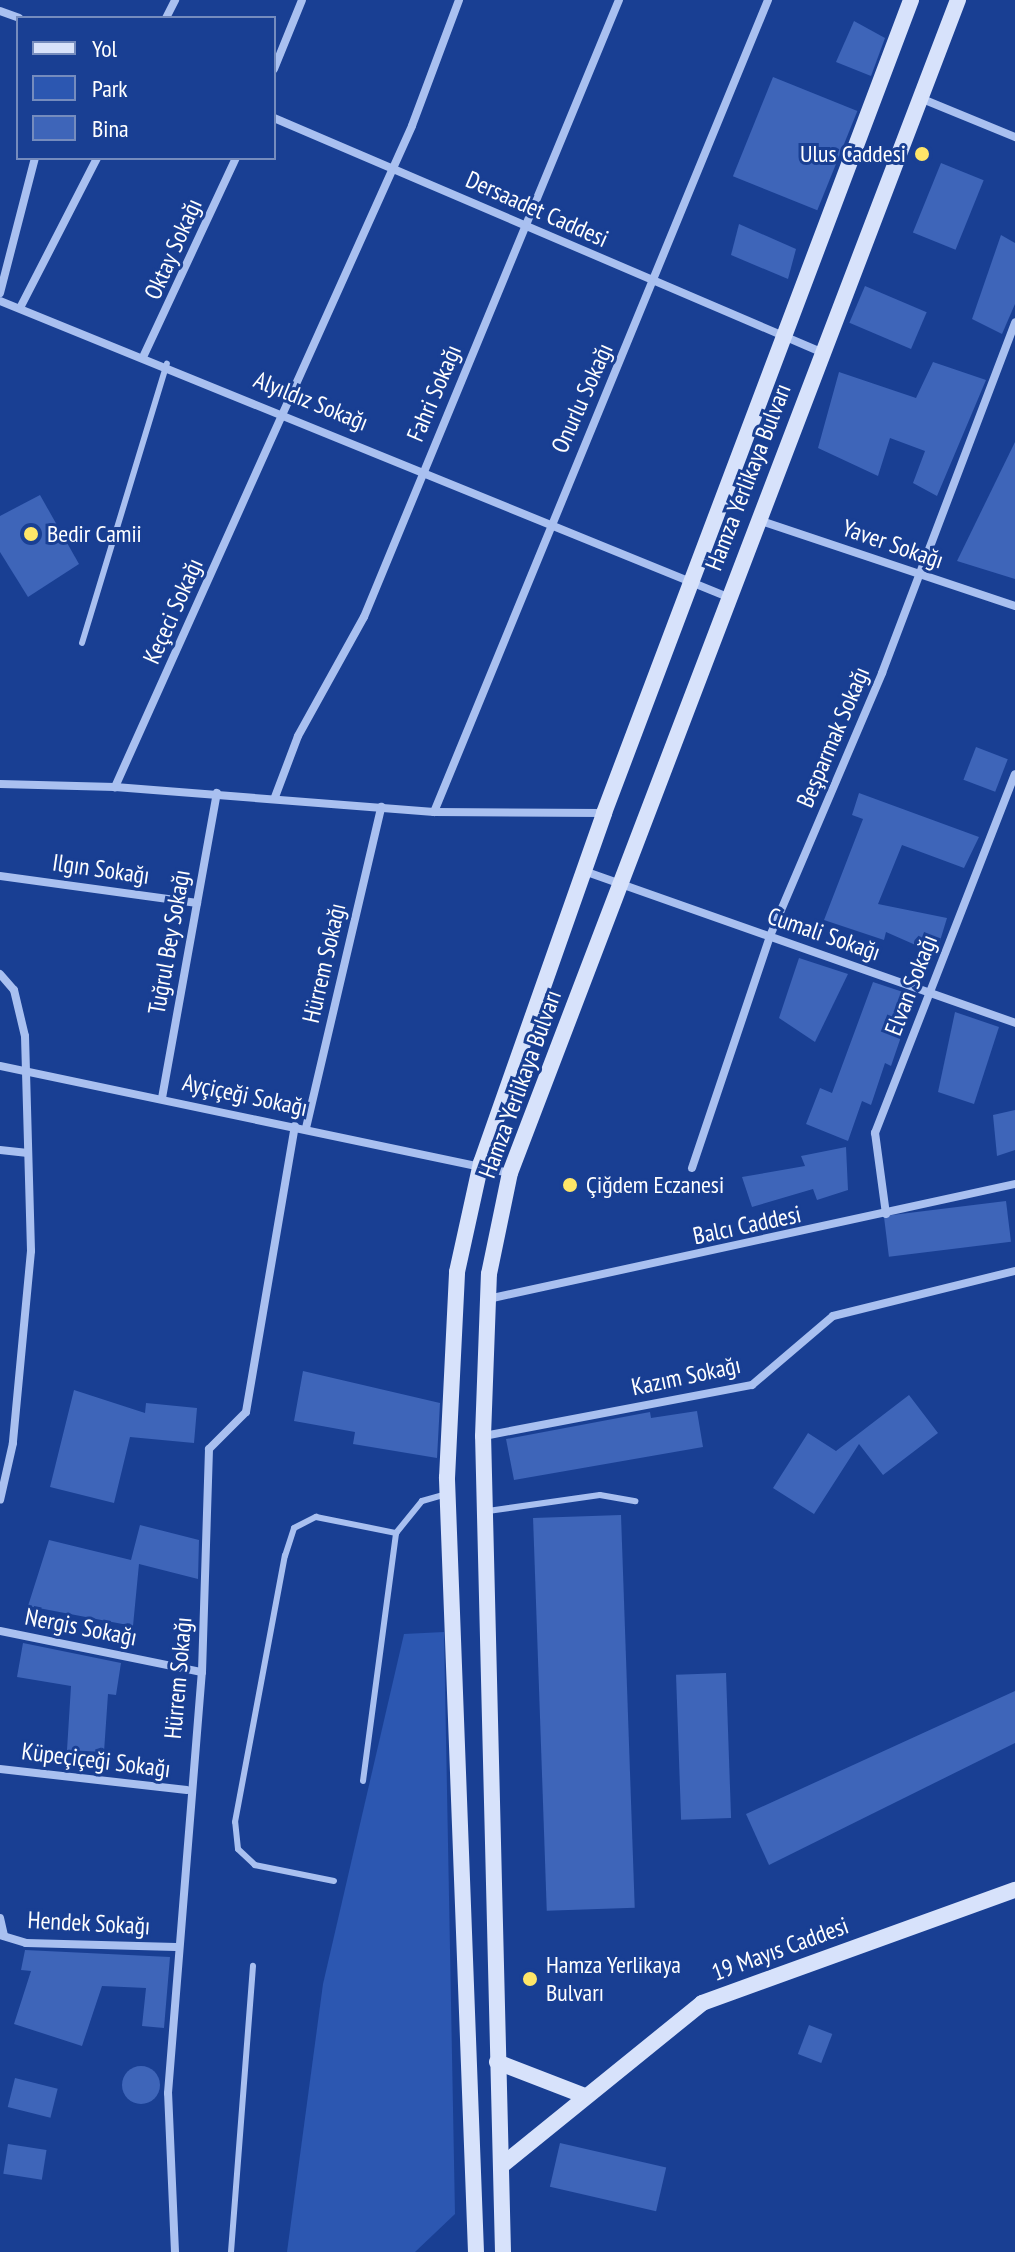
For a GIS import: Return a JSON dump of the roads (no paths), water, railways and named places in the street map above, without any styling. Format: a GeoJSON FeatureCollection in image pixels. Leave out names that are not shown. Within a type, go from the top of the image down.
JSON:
{"type":"FeatureCollection","features":[{"type":"Feature","properties":{"kind":"main road","name":"Hamza Yerlikaya Bulvarı"},"geometry":{"type":"LineString","coordinates":[[476,2252],[448,1494],[448,1358],[481,1163],[604,813],[911,0]]}},
{"type":"Feature","properties":{"kind":"main road","name":"Hamza Yerlikaya Bulvarı"},"geometry":{"type":"LineString","coordinates":[[503,2252],[483,1436],[487,1299],[510,1173],[958,0]]}},
{"type":"Feature","properties":{"kind":"main road","name":"19 Mayıs Caddesi"},"geometry":{"type":"LineString","coordinates":[[501,2166],[702,2003],[1015,1890]]}},
{"type":"Feature","properties":{"kind":"main road"},"geometry":{"type":"LineString","coordinates":[[497,2062],[585,2096]]}},
{"type":"Feature","properties":{"kind":"street"},"geometry":{"type":"LineString","coordinates":[[276,64],[302,0]]}},
{"type":"Feature","properties":{"kind":"street","name":"Keçeci Sokağı"},"geometry":{"type":"LineString","coordinates":[[115,787],[394,167],[459,0]]}},
{"type":"Feature","properties":{"kind":"street","name":"Fahri Sokağı"},"geometry":{"type":"LineString","coordinates":[[275,797],[298,736],[364,617],[619,0]]}},
{"type":"Feature","properties":{"kind":"street","name":"Onurlu Sokağı"},"geometry":{"type":"LineString","coordinates":[[434,812],[551,521],[655,283],[768,0]]}},
{"type":"Feature","properties":{"kind":"street"},"geometry":{"type":"LineString","coordinates":[[919,98],[1015,137]]}},
{"type":"Feature","properties":{"kind":"street","name":"Dersaadet Caddesi"},"geometry":{"type":"LineString","coordinates":[[276,119],[394,167],[782,341],[821,352]]}},
{"type":"Feature","properties":{"kind":"street"},"geometry":{"type":"LineString","coordinates":[[0,293],[34,160]]}},
{"type":"Feature","properties":{"kind":"street"},"geometry":{"type":"LineString","coordinates":[[20,308],[96,160]]}},
{"type":"Feature","properties":{"kind":"street","name":"Oktay Sokağı"},"geometry":{"type":"LineString","coordinates":[[144,355],[235,160]]}},
{"type":"Feature","properties":{"kind":"street","name":"Alyıldız Sokağı"},"geometry":{"type":"LineString","coordinates":[[0,301],[285,411],[728,597]]}},
{"type":"Feature","properties":{"kind":"street","name":"Beşparmak Sokağı"},"geometry":{"type":"LineString","coordinates":[[692,1168],[770,936],[1015,322]]}},
{"type":"Feature","properties":{"kind":"street","name":"Yaver Sokağı"},"geometry":{"type":"LineString","coordinates":[[758,520],[1015,606]]}},
{"type":"Feature","properties":{"kind":"street","name":"Elvan Sokağı"},"geometry":{"type":"LineString","coordinates":[[886,1214],[875,1133],[1015,774]]}},
{"type":"Feature","properties":{"kind":"street"},"geometry":{"type":"LineString","coordinates":[[0,784],[217,793],[434,812],[604,813]]}},
{"type":"Feature","properties":{"kind":"street","name":"Tuğrul Bey Sokağı"},"geometry":{"type":"LineString","coordinates":[[162,1098],[217,793]]}},
{"type":"Feature","properties":{"kind":"street","name":"Hürrem Sokağı"},"geometry":{"type":"LineString","coordinates":[[306,1128],[381,807]]}},
{"type":"Feature","properties":{"kind":"street","name":"Cumali Sokağı"},"geometry":{"type":"LineString","coordinates":[[584,871],[619,886],[1015,1023]]}},
{"type":"Feature","properties":{"kind":"street","name":"Ilgın Sokağı"},"geometry":{"type":"LineString","coordinates":[[0,876],[197,903]]}},
{"type":"Feature","properties":{"kind":"street"},"geometry":{"type":"LineString","coordinates":[[0,974],[14,990],[26,1070],[31,1251],[13,1443],[0,1500]]}},
{"type":"Feature","properties":{"kind":"street","name":"Ayçiçeği Sokağı"},"geometry":{"type":"LineString","coordinates":[[0,1066],[481,1163],[510,1173]]}},
{"type":"Feature","properties":{"kind":"street","name":"Hürrem Sokağı"},"geometry":{"type":"LineString","coordinates":[[175,2252],[168,2093],[187,1790],[202,1672],[209,1449],[246,1412],[295,1126]]}},
{"type":"Feature","properties":{"kind":"street"},"geometry":{"type":"LineString","coordinates":[[0,1150],[28,1153]]}},
{"type":"Feature","properties":{"kind":"street","name":"Balcı Caddesi"},"geometry":{"type":"LineString","coordinates":[[487,1299],[1015,1184]]}},
{"type":"Feature","properties":{"kind":"street","name":"Kazım Sokağı"},"geometry":{"type":"LineString","coordinates":[[483,1436],[752,1385],[833,1316],[1015,1271]]}},
{"type":"Feature","properties":{"kind":"street","name":"Nergis Sokağı"},"geometry":{"type":"LineString","coordinates":[[0,1631],[202,1672]]}},
{"type":"Feature","properties":{"kind":"street","name":"Küpeçiçeği Sokağı"},"geometry":{"type":"LineString","coordinates":[[0,1769],[187,1790]]}},
{"type":"Feature","properties":{"kind":"street"},"geometry":{"type":"LineString","coordinates":[[0,1918],[2,1935]]}},
{"type":"Feature","properties":{"kind":"street","name":"Hendek Sokağı"},"geometry":{"type":"LineString","coordinates":[[2,1935],[26,1943],[176,1947]]}},
{"type":"Feature","properties":{"kind":"lane"},"geometry":{"type":"LineString","coordinates":[[82,643],[167,364]]}},
{"type":"Feature","properties":{"kind":"lane"},"geometry":{"type":"LineString","coordinates":[[363,1781],[396,1533],[422,1501],[448,1494]]}},
{"type":"Feature","properties":{"kind":"lane"},"geometry":{"type":"LineString","coordinates":[[484,1512],[600,1495],[635,1501]]}},
{"type":"Feature","properties":{"kind":"lane"},"geometry":{"type":"LineString","coordinates":[[334,1881],[255,1865],[238,1849],[235,1822],[294,1528],[316,1517],[396,1533]]}},
{"type":"Feature","properties":{"kind":"lane"},"geometry":{"type":"LineString","coordinates":[[231,2252],[253,1966]]}},
{"type":"Feature","properties":{"kind":"place","name":"Ulus Caddesi"},"geometry":{"type":"Point","coordinates":[922,154]}},
{"type":"Feature","properties":{"kind":"place","name":"Bedir Camii"},"geometry":{"type":"Point","coordinates":[31,534]}},
{"type":"Feature","properties":{"kind":"place","name":"Çiğdem Eczanesi"},"geometry":{"type":"Point","coordinates":[570,1185]}},
{"type":"Feature","properties":{"kind":"place","name":"Hamza Yerlikaya Bulvarı"},"geometry":{"type":"Point","coordinates":[530,1979]}}]}
